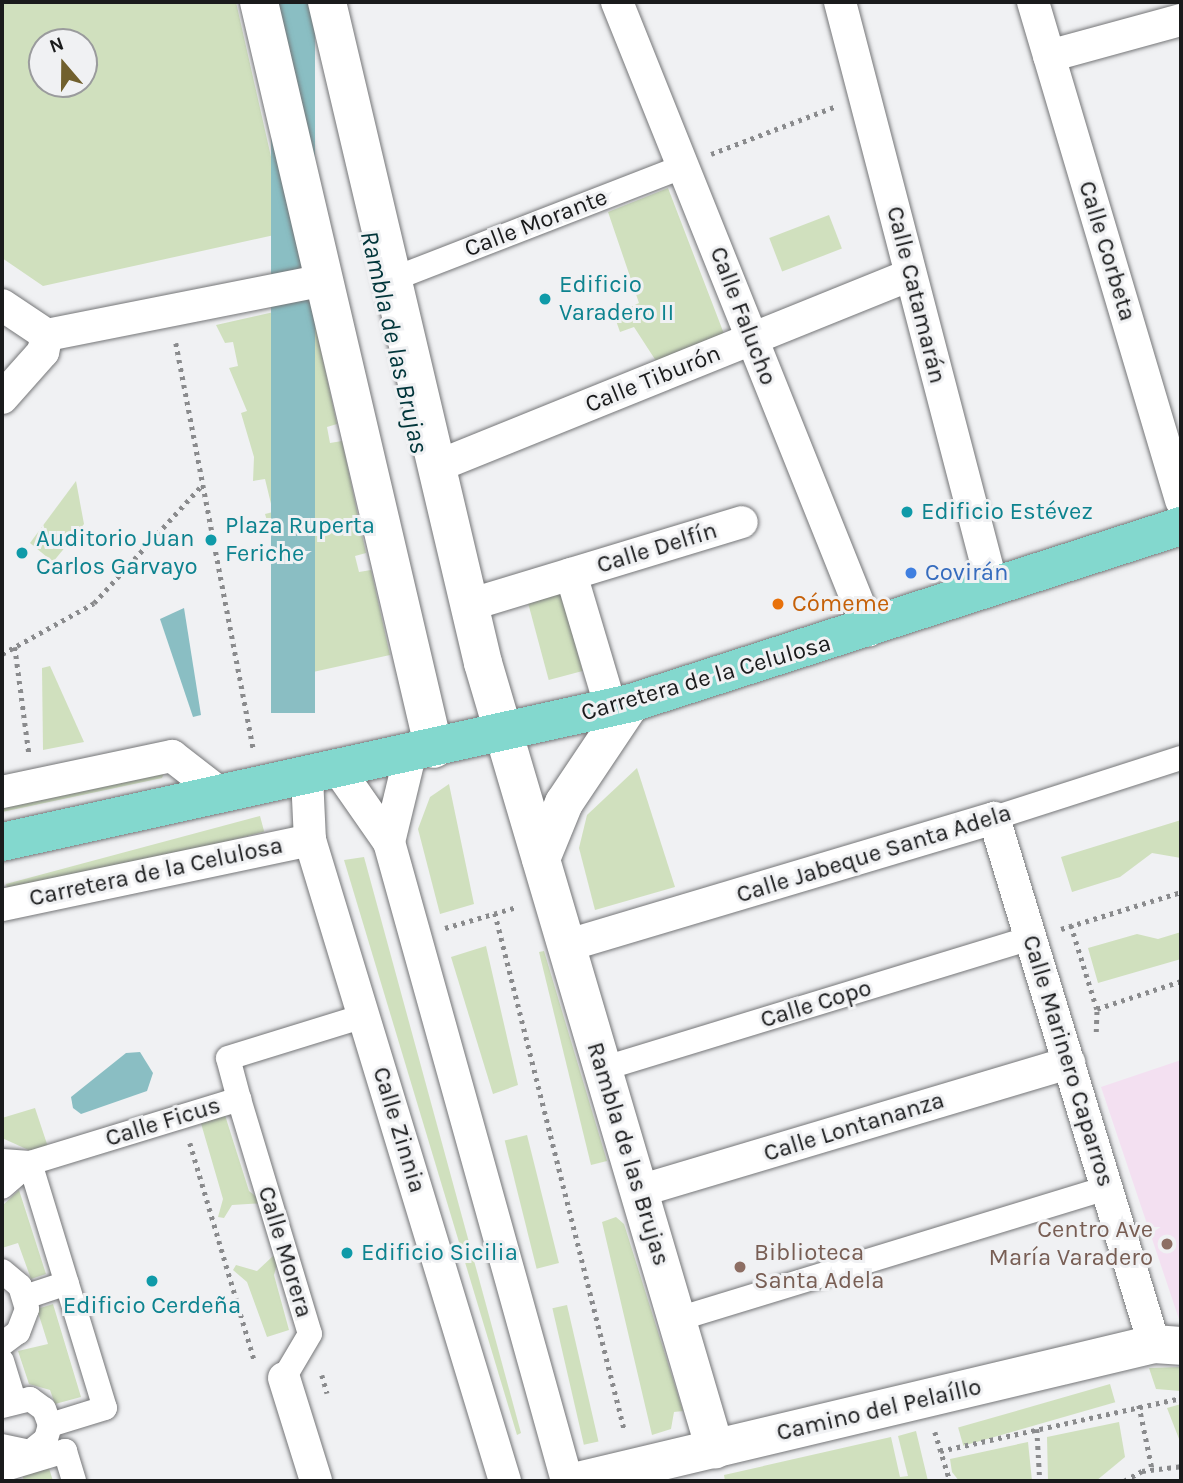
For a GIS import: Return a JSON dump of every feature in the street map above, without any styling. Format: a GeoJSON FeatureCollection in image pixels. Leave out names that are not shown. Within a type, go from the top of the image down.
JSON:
{"type":"FeatureCollection","features":[{"type":"Feature","properties":{"kind":"highway","name":"Carretera de la Celulosa"},"geometry":{"type":"LineString","coordinates":[[2,842],[505,734],[621,705],[869,630],[1181,526]]}},
{"type":"Feature","properties":{"kind":"street"},"geometry":{"type":"LineString","coordinates":[[259,2],[325,280],[422,752],[389,842]]}},
{"type":"Feature","properties":{"kind":"street","name":"Rambla de las Brujas"},"geometry":{"type":"LineString","coordinates":[[327,2],[388,281],[469,606],[565,946],[715,1449]]}},
{"type":"Feature","properties":{"kind":"street","name":"Calle Falucho"},"geometry":{"type":"LineString","coordinates":[[617,2],[869,630]]}},
{"type":"Feature","properties":{"kind":"street","name":"Calle Catamarán"},"geometry":{"type":"LineString","coordinates":[[840,2],[993,589]]}},
{"type":"Feature","properties":{"kind":"street","name":"Calle Corbeta"},"geometry":{"type":"LineString","coordinates":[[1033,2],[1170,416],[1181,500]]}},
{"type":"Feature","properties":{"kind":"street"},"geometry":{"type":"LineString","coordinates":[[1049,56],[1181,20]]}},
{"type":"Feature","properties":{"kind":"street","name":"Calle Morante"},"geometry":{"type":"LineString","coordinates":[[388,281],[685,166]]}},
{"type":"Feature","properties":{"kind":"street","name":"Calle Tiburón"},"geometry":{"type":"LineString","coordinates":[[435,467],[910,275]]}},
{"type":"Feature","properties":{"kind":"street"},"geometry":{"type":"LineString","coordinates":[[2,305],[47,335],[325,280]]}},
{"type":"Feature","properties":{"kind":"street"},"geometry":{"type":"LineString","coordinates":[[2,398],[43,352],[47,335]]}},
{"type":"Feature","properties":{"kind":"street","name":"Calle Delfín"},"geometry":{"type":"LineString","coordinates":[[469,606],[742,522]]}},
{"type":"Feature","properties":{"kind":"street","name":"Calle Delfín"},"geometry":{"type":"LineString","coordinates":[[571,574],[621,705]]}},
{"type":"Feature","properties":{"kind":"street"},"geometry":{"type":"LineString","coordinates":[[541,859],[564,803],[621,705]]}},
{"type":"Feature","properties":{"kind":"street"},"geometry":{"type":"LineString","coordinates":[[2,792],[172,756],[221,794]]}},
{"type":"Feature","properties":{"kind":"street","name":"Calle Jabeque Santa Adela"},"geometry":{"type":"LineString","coordinates":[[565,946],[995,818],[1181,758]]}},
{"type":"Feature","properties":{"kind":"street"},"geometry":{"type":"LineString","coordinates":[[323,773],[389,842],[567,1481]]}},
{"type":"Feature","properties":{"kind":"street","name":"Calle Zinnia"},"geometry":{"type":"LineString","coordinates":[[323,773],[310,840],[505,1481]]}},
{"type":"Feature","properties":{"kind":"street","name":"Calle Marinero Caparros"},"geometry":{"type":"LineString","coordinates":[[995,818],[1031,938],[1082,1056],[1107,1188],[1167,1345]]}},
{"type":"Feature","properties":{"kind":"street","name":"Carretera de la Celulosa"},"geometry":{"type":"LineString","coordinates":[[2,905],[310,840]]}},
{"type":"Feature","properties":{"kind":"street","name":"Calle Copo"},"geometry":{"type":"LineString","coordinates":[[602,1069],[1031,938]]}},
{"type":"Feature","properties":{"kind":"street","name":"Calle Ficus"},"geometry":{"type":"LineString","coordinates":[[2,1161],[30,1163],[240,1099],[228,1058],[364,1016]]}},
{"type":"Feature","properties":{"kind":"street","name":"Calle Lontananza"},"geometry":{"type":"LineString","coordinates":[[639,1191],[1082,1056]]}},
{"type":"Feature","properties":{"kind":"street","name":"Calle Morera"},"geometry":{"type":"LineString","coordinates":[[240,1099],[310,1334],[272,1377]]}},
{"type":"Feature","properties":{"kind":"street"},"geometry":{"type":"LineString","coordinates":[[30,1163],[105,1408],[50,1425]]}},
{"type":"Feature","properties":{"kind":"street","name":"Calle Ficus"},"geometry":{"type":"LineString","coordinates":[[2,1187],[30,1163]]}},
{"type":"Feature","properties":{"kind":"street"},"geometry":{"type":"LineString","coordinates":[[678,1319],[1107,1188]]}},
{"type":"Feature","properties":{"kind":"street"},"geometry":{"type":"LineString","coordinates":[[2,1271],[25,1297],[25,1321],[2,1344]]}},
{"type":"Feature","properties":{"kind":"street"},"geometry":{"type":"LineString","coordinates":[[25,1297],[67,1283]]}},
{"type":"Feature","properties":{"kind":"street","name":"Camino del Pelaíllo"},"geometry":{"type":"LineString","coordinates":[[578,1481],[1167,1345]]}},
{"type":"Feature","properties":{"kind":"street"},"geometry":{"type":"LineString","coordinates":[[2,1360],[7,1402],[38,1402],[50,1425],[46,1439],[31,1456]]}},
{"type":"Feature","properties":{"kind":"street"},"geometry":{"type":"LineString","coordinates":[[272,1377],[316,1481]]}},
{"type":"Feature","properties":{"kind":"street"},"geometry":{"type":"LineString","coordinates":[[2,1446],[31,1456]]}},
{"type":"Feature","properties":{"kind":"street"},"geometry":{"type":"LineString","coordinates":[[2,1470],[31,1456],[65,1451],[74,1481]]}},
{"type":"Feature","properties":{"kind":"path"},"geometry":{"type":"LineString","coordinates":[[685,166],[865,95]]}},
{"type":"Feature","properties":{"kind":"path"},"geometry":{"type":"LineString","coordinates":[[170,309],[256,762]]}},
{"type":"Feature","properties":{"kind":"path"},"geometry":{"type":"LineString","coordinates":[[2,654],[94,603],[203,483]]}},
{"type":"Feature","properties":{"kind":"path"},"geometry":{"type":"LineString","coordinates":[[15,647],[30,762]]}},
{"type":"Feature","properties":{"kind":"path"},"geometry":{"type":"LineString","coordinates":[[1031,938],[1181,892]]}},
{"type":"Feature","properties":{"kind":"path"},"geometry":{"type":"LineString","coordinates":[[495,913],[627,1442]]}},
{"type":"Feature","properties":{"kind":"path"},"geometry":{"type":"LineString","coordinates":[[1072,925],[1097,1009],[1082,1056]]}},
{"type":"Feature","properties":{"kind":"path"},"geometry":{"type":"LineString","coordinates":[[1097,1009],[1181,981]]}},
{"type":"Feature","properties":{"kind":"path"},"geometry":{"type":"LineString","coordinates":[[182,1116],[272,1377]]}},
{"type":"Feature","properties":{"kind":"path"},"geometry":{"type":"LineString","coordinates":[[940,1451],[1139,1405],[1181,1398]]}},
{"type":"Feature","properties":{"kind":"path"},"geometry":{"type":"LineString","coordinates":[[1139,1405],[1152,1468]]}},
{"type":"Feature","properties":{"kind":"path"},"geometry":{"type":"LineString","coordinates":[[1037,1429],[1040,1481]]}},
{"type":"Feature","properties":{"kind":"path"},"geometry":{"type":"LineString","coordinates":[[935,1431],[950,1481]]}},
{"type":"Feature","properties":{"kind":"path"},"geometry":{"type":"LineString","coordinates":[[1124,1481],[1152,1468],[1181,1466]]}},
{"type":"Feature","properties":{"kind":"shaded area","name":"Centro Ave María Varadero"},"geometry":{"type":"Polygon","coordinates":[[[1181,1060],[1181,1325],[1101,1087],[1181,1060]]]}},
{"type":"Feature","properties":{"kind":"green space"},"geometry":{"type":"Polygon","coordinates":[[[2,2],[236,2],[288,232],[43,286],[2,258],[2,2]]]}},
{"type":"Feature","properties":{"kind":"green space"},"geometry":{"type":"Polygon","coordinates":[[[668,188],[726,339],[658,364],[634,327],[620,332],[614,315],[639,303],[608,212],[668,188]]]}},
{"type":"Feature","properties":{"kind":"green space"},"geometry":{"type":"Polygon","coordinates":[[[829,215],[842,249],[782,272],[769,238],[829,215]]]}},
{"type":"Feature","properties":{"kind":"green space"},"geometry":{"type":"Polygon","coordinates":[[[300,306],[302,317],[313,315],[337,424],[327,427],[330,443],[342,441],[366,553],[355,556],[359,572],[371,570],[390,655],[295,676],[286,654],[292,642],[287,617],[275,597],[283,594],[272,563],[283,561],[274,524],[268,524],[265,514],[273,512],[265,479],[253,481],[254,457],[241,413],[247,411],[229,368],[238,366],[233,342],[225,343],[216,325],[300,306]]]}},
{"type":"Feature","properties":{"kind":"green space"},"geometry":{"type":"Polygon","coordinates":[[[76,481],[84,524],[53,562],[30,543],[76,481]]]}},
{"type":"Feature","properties":{"kind":"green space"},"geometry":{"type":"Polygon","coordinates":[[[560,587],[583,671],[549,680],[526,596],[560,587]]]}},
{"type":"Feature","properties":{"kind":"green space"},"geometry":{"type":"Polygon","coordinates":[[[50,666],[84,742],[43,750],[42,668],[50,666]]]}},
{"type":"Feature","properties":{"kind":"green space"},"geometry":{"type":"Polygon","coordinates":[[[637,768],[675,887],[595,910],[579,848],[587,815],[637,768]]]}},
{"type":"Feature","properties":{"kind":"green space"},"geometry":{"type":"Polygon","coordinates":[[[164,773],[162,778],[2,812],[2,803],[164,773]]]}},
{"type":"Feature","properties":{"kind":"green space"},"geometry":{"type":"Polygon","coordinates":[[[449,784],[474,904],[440,914],[418,829],[430,797],[449,784]]]}},
{"type":"Feature","properties":{"kind":"green space"},"geometry":{"type":"Polygon","coordinates":[[[260,816],[264,831],[10,900],[6,884],[260,816]]]}},
{"type":"Feature","properties":{"kind":"green space"},"geometry":{"type":"Polygon","coordinates":[[[1181,820],[1181,858],[1152,853],[1120,877],[1072,892],[1061,857],[1181,820]]]}},
{"type":"Feature","properties":{"kind":"green space"},"geometry":{"type":"Polygon","coordinates":[[[364,857],[521,1433],[517,1435],[344,860],[364,857]]]}},
{"type":"Feature","properties":{"kind":"green space"},"geometry":{"type":"Polygon","coordinates":[[[1181,932],[1181,959],[1098,983],[1088,948],[1137,934],[1158,939],[1181,932]]]}},
{"type":"Feature","properties":{"kind":"green space"},"geometry":{"type":"Polygon","coordinates":[[[486,946],[518,1085],[493,1094],[451,957],[486,946]]]}},
{"type":"Feature","properties":{"kind":"green space"},"geometry":{"type":"Polygon","coordinates":[[[544,951],[607,1161],[591,1165],[539,952],[544,951]]]}},
{"type":"Feature","properties":{"kind":"green space"},"geometry":{"type":"Polygon","coordinates":[[[35,1108],[48,1147],[33,1152],[2,1138],[2,1118],[35,1108]]]}},
{"type":"Feature","properties":{"kind":"green space"},"geometry":{"type":"Polygon","coordinates":[[[224,1112],[249,1191],[264,1203],[232,1205],[224,1218],[218,1217],[223,1199],[200,1120],[224,1112]]]}},
{"type":"Feature","properties":{"kind":"green space"},"geometry":{"type":"Polygon","coordinates":[[[527,1135],[559,1263],[537,1269],[505,1141],[527,1135]]]}},
{"type":"Feature","properties":{"kind":"green space"},"geometry":{"type":"Polygon","coordinates":[[[19,1190],[46,1274],[31,1279],[18,1243],[2,1248],[2,1206],[19,1190]]]}},
{"type":"Feature","properties":{"kind":"green space"},"geometry":{"type":"Polygon","coordinates":[[[616,1217],[624,1224],[683,1411],[674,1412],[671,1429],[652,1435],[602,1222],[616,1217]]]}},
{"type":"Feature","properties":{"kind":"green space"},"geometry":{"type":"Polygon","coordinates":[[[273,1256],[279,1257],[274,1275],[289,1330],[267,1337],[247,1282],[233,1270],[236,1265],[257,1271],[273,1256]]]}},
{"type":"Feature","properties":{"kind":"green space"},"geometry":{"type":"Polygon","coordinates":[[[53,1304],[81,1397],[55,1404],[50,1390],[29,1384],[18,1351],[48,1344],[37,1309],[53,1304]]]}},
{"type":"Feature","properties":{"kind":"green space"},"geometry":{"type":"Polygon","coordinates":[[[567,1305],[598,1441],[584,1445],[552,1308],[567,1305]]]}},
{"type":"Feature","properties":{"kind":"green space"},"geometry":{"type":"Polygon","coordinates":[[[1181,1367],[1181,1391],[1156,1389],[1149,1368],[1181,1367]]]}},
{"type":"Feature","properties":{"kind":"green space"},"geometry":{"type":"Polygon","coordinates":[[[1110,1384],[1115,1402],[963,1446],[958,1428],[1110,1384]]]}},
{"type":"Feature","properties":{"kind":"green space"},"geometry":{"type":"Polygon","coordinates":[[[1181,1404],[1181,1444],[1167,1408],[1181,1404]]]}},
{"type":"Feature","properties":{"kind":"green space"},"geometry":{"type":"Polygon","coordinates":[[[1119,1422],[1125,1457],[1096,1481],[1048,1481],[1047,1437],[1119,1422]]]}},
{"type":"Feature","properties":{"kind":"green space"},"geometry":{"type":"Polygon","coordinates":[[[916,1431],[928,1481],[725,1481],[724,1475],[891,1437],[900,1477],[908,1476],[898,1436],[916,1431]]]}},
{"type":"Feature","properties":{"kind":"green space"},"geometry":{"type":"Polygon","coordinates":[[[1028,1442],[1032,1481],[959,1481],[952,1472],[950,1459],[1028,1442]]]}},
{"type":"Feature","properties":{"kind":"green space"},"geometry":{"type":"Polygon","coordinates":[[[47,1462],[53,1481],[24,1481],[21,1470],[47,1462]]]}},
{"type":"Feature","properties":{"kind":"water"},"geometry":{"type":"Polygon","coordinates":[[[271,2],[315,2],[315,713],[271,713],[271,2]]]}},
{"type":"Feature","properties":{"kind":"water"},"geometry":{"type":"Polygon","coordinates":[[[184,608],[201,715],[193,717],[160,619],[184,608]]]}},
{"type":"Feature","properties":{"kind":"water"},"geometry":{"type":"Polygon","coordinates":[[[140,1052],[153,1073],[147,1091],[81,1114],[73,1108],[71,1097],[126,1053],[140,1052]]]}},
{"type":"Feature","properties":{"kind":"place","name":"Edificio Varadero II"},"geometry":{"type":"Point","coordinates":[545,299]}},
{"type":"Feature","properties":{"kind":"place","name":"Edificio Estévez"},"geometry":{"type":"Point","coordinates":[907,512]}},
{"type":"Feature","properties":{"kind":"place","name":"Plaza Ruperta Feriche"},"geometry":{"type":"Point","coordinates":[211,540]}},
{"type":"Feature","properties":{"kind":"place","name":"Auditorio Juan Carlos Garvayo"},"geometry":{"type":"Point","coordinates":[22,553]}},
{"type":"Feature","properties":{"kind":"place","name":"Covirán"},"geometry":{"type":"Point","coordinates":[911,573]}},
{"type":"Feature","properties":{"kind":"place","name":"Cómeme"},"geometry":{"type":"Point","coordinates":[778,604]}},
{"type":"Feature","properties":{"kind":"place","name":"Centro Ave María Varadero"},"geometry":{"type":"Point","coordinates":[1167,1244]}},
{"type":"Feature","properties":{"kind":"place","name":"Edificio Sicilia"},"geometry":{"type":"Point","coordinates":[347,1253]}},
{"type":"Feature","properties":{"kind":"place","name":"Biblioteca Santa Adela"},"geometry":{"type":"Point","coordinates":[740,1267]}},
{"type":"Feature","properties":{"kind":"place","name":"Edificio Cerdeña"},"geometry":{"type":"Point","coordinates":[152,1281]}}]}
